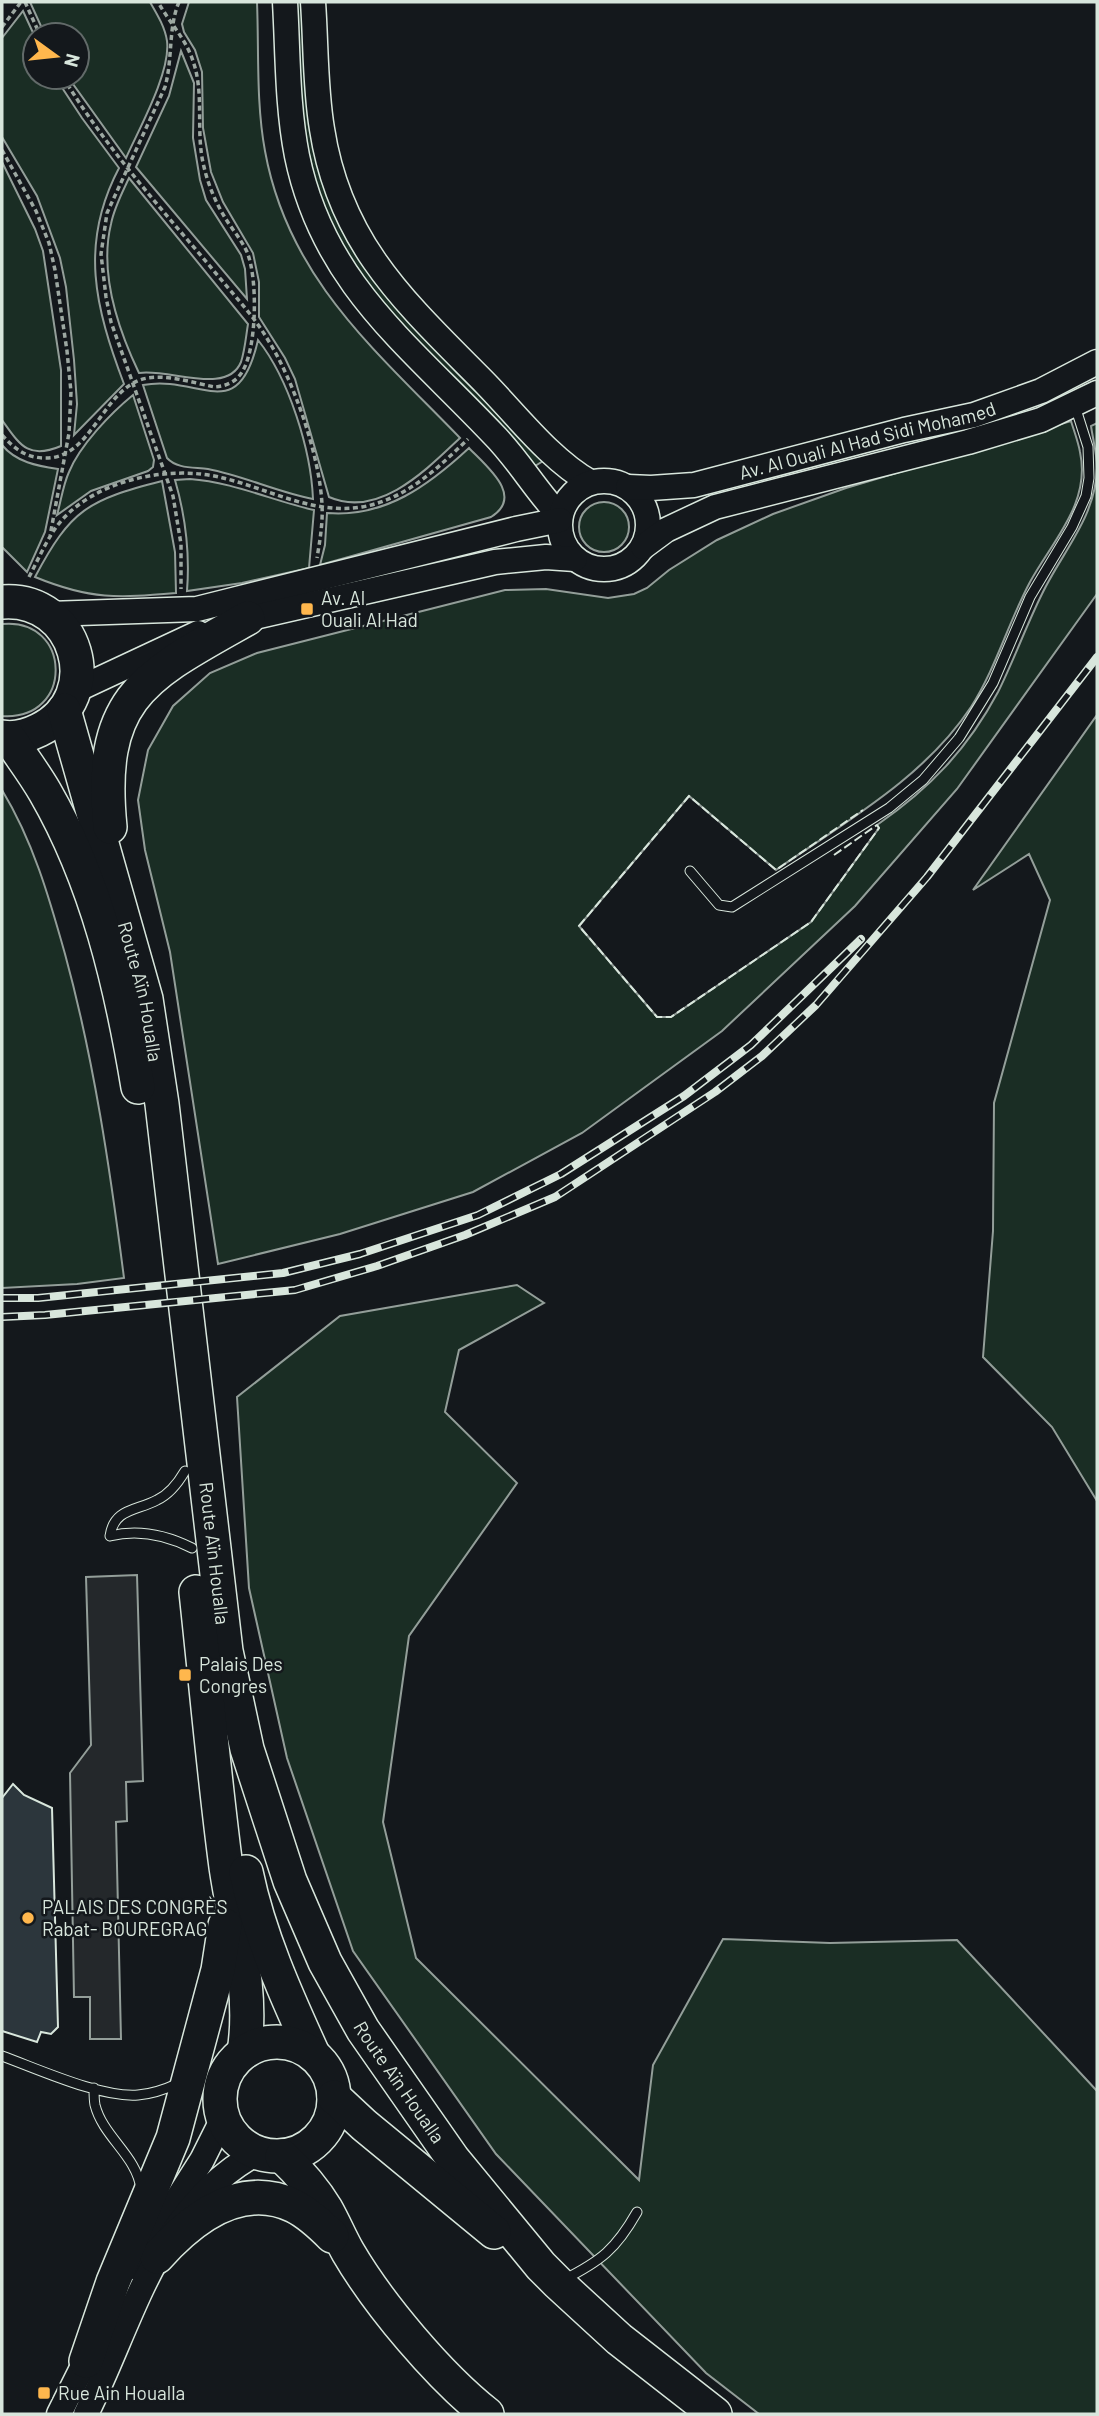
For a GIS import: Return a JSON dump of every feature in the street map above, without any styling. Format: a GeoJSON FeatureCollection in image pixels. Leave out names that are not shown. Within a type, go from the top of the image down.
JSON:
{"type":"FeatureCollection","features":[{"type":"Feature","properties":{"kind":"highway"},"geometry":{"type":"LineString","coordinates":[[11,592],[50,614]]}},
{"type":"Feature","properties":{"kind":"highway","name":"Route Aïn Houalla"},"geometry":{"type":"LineString","coordinates":[[50,614],[65,629],[74,649],[78,670],[69,700],[117,892],[138,962],[153,1036],[231,1676],[247,1749],[290,1881],[325,1962],[363,2030],[453,2159],[550,2274],[620,2339],[715,2414]]}},
{"type":"Feature","properties":{"kind":"highway"},"geometry":{"type":"LineString","coordinates":[[117,892],[108,803],[110,753],[117,722],[133,696],[154,674],[248,618]]}},
{"type":"Feature","properties":{"kind":"highway"},"geometry":{"type":"LineString","coordinates":[[6,737],[30,734],[49,725],[69,700]]}},
{"type":"Feature","properties":{"kind":"highway","name":"Route Aïn Houalla"},"geometry":{"type":"LineString","coordinates":[[6,737],[44,791],[60,821],[89,888],[123,1000],[161,1227],[226,1866],[246,1999],[244,2052]]}},
{"type":"Feature","properties":{"kind":"highway"},"geometry":{"type":"LineString","coordinates":[[220,1601],[219,1648],[223,1721],[242,1857],[268,1949],[313,2054]]}},
{"type":"Feature","properties":{"kind":"highway"},"geometry":{"type":"LineString","coordinates":[[86,2361],[108,2295],[173,2138],[222,1944],[227,1892],[226,1866]]}},
{"type":"Feature","properties":{"kind":"highway"},"geometry":{"type":"LineString","coordinates":[[270,2154],[305,2149],[315,2141],[330,2121],[334,2097],[329,2073],[313,2054],[303,2047],[279,2041],[266,2042],[234,2060],[222,2082],[220,2106],[223,2119],[236,2139],[270,2154],[313,2190],[348,2252],[392,2313],[447,2378],[487,2414]]}},
{"type":"Feature","properties":{"kind":"highway"},"geometry":{"type":"LineString","coordinates":[[334,2097],[478,2219],[550,2274]]}},
{"type":"Feature","properties":{"kind":"highway"},"geometry":{"type":"LineString","coordinates":[[157,2257],[182,2231],[212,2210],[240,2198],[254,2197],[269,2197],[296,2207],[319,2224],[348,2252]]}},
{"type":"Feature","properties":{"kind":"street"},"geometry":{"type":"LineString","coordinates":[[285,2],[292,120],[298,156],[306,191],[335,258],[378,317],[496,436],[560,518]]}},
{"type":"Feature","properties":{"kind":"street"},"geometry":{"type":"LineString","coordinates":[[313,2],[322,129],[338,190],[358,237],[378,269],[402,299],[556,457],[590,482]]}},
{"type":"Feature","properties":{"kind":"street","name":"Av. Al Ouali Al Had Sidi Mohamed"},"geometry":{"type":"LineString","coordinates":[[628,487],[694,485],[904,430],[974,415],[1041,391],[1097,362]]}},
{"type":"Feature","properties":{"kind":"street","name":"Av. Al Ouali Al Had Sidi Mohamed"},"geometry":{"type":"LineString","coordinates":[[643,547],[666,530],[715,507],[968,442],[1041,420],[1097,393]]}},
{"type":"Feature","properties":{"kind":"street"},"geometry":{"type":"LineString","coordinates":[[69,700],[188,636],[248,618],[495,562],[546,556],[575,559],[589,567],[604,569],[620,566],[633,558],[643,547],[648,529],[646,512],[638,496],[628,487],[603,480],[590,482],[577,490],[566,502],[560,518],[563,541],[575,559]]}},
{"type":"Feature","properties":{"kind":"street"},"geometry":{"type":"LineString","coordinates":[[50,614],[197,609],[560,518]]}},
{"type":"Feature","properties":{"kind":"street"},"geometry":{"type":"LineString","coordinates":[[60,2414],[137,2262],[202,2161],[223,2119]]}},
{"type":"Feature","properties":{"kind":"street"},"geometry":{"type":"LineString","coordinates":[[86,2414],[157,2257],[170,2235],[206,2190],[230,2169],[270,2154]]}},
{"type":"Feature","properties":{"kind":"lane"},"geometry":{"type":"LineString","coordinates":[[690,871],[719,905],[732,907],[889,808],[923,780],[949,751],[993,683],[1030,597],[1072,527],[1086,496],[1089,478],[1088,447],[1074,405]]}},
{"type":"Feature","properties":{"kind":"lane"},"geometry":{"type":"LineString","coordinates":[[185,1471],[169,1492],[159,1499],[118,1517],[111,1525],[110,1536],[144,1533],[164,1537],[192,1548]]}},
{"type":"Feature","properties":{"kind":"lane"},"geometry":{"type":"LineString","coordinates":[[2,2056],[94,2088],[135,2095],[154,2093],[190,2077]]}},
{"type":"Feature","properties":{"kind":"lane"},"geometry":{"type":"LineString","coordinates":[[94,2088],[95,2106],[102,2121],[136,2171],[141,2185],[141,2213]]}},
{"type":"Feature","properties":{"kind":"lane"},"geometry":{"type":"LineString","coordinates":[[550,2274],[610,2253],[637,2212]]}},
{"type":"Feature","properties":{"kind":"path"},"geometry":{"type":"LineString","coordinates":[[2,27],[23,2],[33,21]]}},
{"type":"Feature","properties":{"kind":"path"},"geometry":{"type":"LineString","coordinates":[[2,435],[14,448],[35,457],[51,458],[66,454],[134,382],[154,377],[215,387],[237,379],[246,365],[254,319],[255,292],[251,265],[209,184],[201,150],[200,97],[194,63],[158,2]]}},
{"type":"Feature","properties":{"kind":"path"},"geometry":{"type":"LineString","coordinates":[[179,2],[172,26],[171,67],[165,87],[111,199],[101,254],[111,321],[173,496],[181,544],[180,598]]}},
{"type":"Feature","properties":{"kind":"path"},"geometry":{"type":"LineString","coordinates":[[72,91],[128,168],[254,319],[277,355],[295,393],[317,465],[322,507],[316,561]]}},
{"type":"Feature","properties":{"kind":"path"},"geometry":{"type":"LineString","coordinates":[[2,150],[36,211],[49,243],[70,382],[71,412],[66,454],[49,538]]}},
{"type":"Feature","properties":{"kind":"path"},"geometry":{"type":"LineString","coordinates":[[11,592],[68,514],[88,498],[138,478],[184,472],[221,477],[296,502],[322,507],[360,507],[397,495],[427,477],[472,435]]}},
{"type":"Feature","properties":{"kind":"green space"},"geometry":{"type":"Polygon","coordinates":[[[30,2],[150,2],[164,31],[167,54],[153,100],[126,158],[78,91],[91,91],[91,21],[39,21],[30,2]]]}},
{"type":"Feature","properties":{"kind":"green space"},"geometry":{"type":"Polygon","coordinates":[[[189,2],[257,2],[262,133],[276,196],[293,237],[314,274],[339,309],[397,374],[460,438],[417,476],[384,496],[348,502],[329,497],[295,379],[259,317],[259,282],[253,253],[223,202],[211,172],[203,128],[202,72],[182,24],[189,2]]]}},
{"type":"Feature","properties":{"kind":"green space"},"geometry":{"type":"Polygon","coordinates":[[[296,2],[302,2],[312,127],[374,280],[391,302],[543,461],[535,466],[386,309],[368,287],[337,238],[316,185],[303,128],[296,2]]]}},
{"type":"Feature","properties":{"kind":"green space"},"geometry":{"type":"Polygon","coordinates":[[[23,11],[28,21],[21,21],[21,91],[64,91],[119,168],[99,223],[95,249],[99,302],[124,384],[74,435],[77,404],[66,287],[60,258],[37,196],[2,137],[2,38],[23,11]]]}},
{"type":"Feature","properties":{"kind":"green space"},"geometry":{"type":"Polygon","coordinates":[[[181,51],[194,83],[193,138],[200,180],[206,200],[241,255],[247,299],[136,167],[169,96],[181,51]]]}},
{"type":"Feature","properties":{"kind":"green space"},"geometry":{"type":"Polygon","coordinates":[[[2,162],[43,251],[61,370],[61,446],[50,450],[33,451],[26,448],[2,420],[2,162]]]}},
{"type":"Feature","properties":{"kind":"green space"},"geometry":{"type":"Polygon","coordinates":[[[129,178],[248,324],[241,362],[234,372],[210,379],[139,373],[118,319],[107,262],[112,218],[129,178]]]}},
{"type":"Feature","properties":{"kind":"green space"},"geometry":{"type":"Polygon","coordinates":[[[258,340],[279,374],[296,416],[308,459],[313,499],[221,472],[181,466],[167,458],[143,385],[163,384],[214,391],[228,390],[240,383],[250,367],[258,340]]]}},
{"type":"Feature","properties":{"kind":"green space"},"geometry":{"type":"Polygon","coordinates":[[[133,395],[154,460],[153,467],[91,491],[57,515],[74,462],[106,420],[133,395]]]}},
{"type":"Feature","properties":{"kind":"green space"},"geometry":{"type":"Polygon","coordinates":[[[1071,421],[1082,471],[1075,504],[1059,536],[1030,582],[980,692],[952,732],[930,756],[882,797],[776,870],[689,796],[579,926],[657,1017],[671,1017],[811,922],[879,828],[877,825],[914,797],[946,766],[986,713],[1004,680],[1042,594],[1077,534],[1091,502],[1097,468],[1097,594],[957,789],[855,906],[722,1031],[582,1133],[473,1192],[340,1234],[218,1264],[170,952],[145,850],[138,800],[148,750],[173,706],[210,673],[257,653],[505,590],[546,589],[608,598],[634,594],[717,540],[773,514],[846,488],[1071,421]]]}},
{"type":"Feature","properties":{"kind":"green space"},"geometry":{"type":"Polygon","coordinates":[[[1097,423],[1097,468],[1091,426],[1097,423]]]}},
{"type":"Feature","properties":{"kind":"green space"},"geometry":{"type":"Polygon","coordinates":[[[2,445],[20,459],[58,469],[45,532],[27,572],[2,547],[2,445]]]}},
{"type":"Feature","properties":{"kind":"green space"},"geometry":{"type":"Polygon","coordinates":[[[469,448],[492,472],[503,491],[501,509],[491,517],[320,565],[325,545],[327,513],[368,510],[405,496],[438,474],[469,448]]]}},
{"type":"Feature","properties":{"kind":"green space"},"geometry":{"type":"Polygon","coordinates":[[[190,479],[222,484],[314,510],[309,568],[242,583],[187,591],[186,536],[175,480],[190,479]]]}},
{"type":"Feature","properties":{"kind":"green space"},"geometry":{"type":"Polygon","coordinates":[[[162,481],[175,552],[176,593],[105,596],[72,590],[35,577],[60,536],[84,511],[116,494],[162,481]]]}},
{"type":"Feature","properties":{"kind":"green space"},"geometry":{"type":"Polygon","coordinates":[[[604,502],[622,509],[629,527],[622,545],[604,552],[586,545],[579,527],[586,509],[604,502]]]}},
{"type":"Feature","properties":{"kind":"green space"},"geometry":{"type":"Polygon","coordinates":[[[2,624],[25,626],[42,636],[52,651],[56,669],[53,687],[43,703],[26,713],[2,716],[2,624]]]}},
{"type":"Feature","properties":{"kind":"green space"},"geometry":{"type":"Polygon","coordinates":[[[1097,715],[1097,1501],[1052,1427],[983,1357],[993,1231],[994,1103],[1050,900],[1029,854],[973,890],[1097,715]]]}},
{"type":"Feature","properties":{"kind":"green space"},"geometry":{"type":"Polygon","coordinates":[[[2,790],[23,829],[39,870],[75,994],[100,1115],[124,1278],[77,1284],[2,1288],[2,790]]]}},
{"type":"Feature","properties":{"kind":"green space"},"geometry":{"type":"Polygon","coordinates":[[[517,1285],[544,1303],[459,1350],[445,1412],[517,1483],[409,1636],[383,1822],[416,1958],[639,2180],[653,2065],[723,1939],[830,1943],[957,1940],[1097,2091],[1097,2414],[759,2414],[706,2373],[496,2154],[353,1951],[287,1758],[249,1588],[237,1397],[340,1316],[517,1285]]]}},
{"type":"Feature","properties":{"kind":"shaded area"},"geometry":{"type":"Polygon","coordinates":[[[137,1575],[143,1781],[126,1782],[127,1821],[116,1822],[121,2039],[90,2039],[90,1997],[74,1997],[70,1773],[91,1745],[86,1577],[137,1575]]]}},
{"type":"Feature","properties":{"kind":"building","name":"PALAIS DES CONGRÈS Rabat- BOUREGRAG"},"geometry":{"type":"Polygon","coordinates":[[[13,1784],[24,1795],[52,1808],[58,2027],[51,2034],[41,2032],[37,2042],[2,2031],[2,1798],[13,1784]]]}},
{"type":"Feature","properties":{"kind":"railway"},"geometry":{"type":"LineString","coordinates":[[2,1317],[295,1290],[377,1266],[465,1235],[555,1197],[715,1092],[762,1056],[816,1005],[927,877],[1097,657]]}},
{"type":"Feature","properties":{"kind":"railway"},"geometry":{"type":"LineString","coordinates":[[2,1298],[38,1298],[283,1273],[360,1254],[478,1215],[561,1174],[684,1096],[751,1045],[861,939]]}},
{"type":"Feature","properties":{"kind":"fence"},"geometry":{"type":"LineString","coordinates":[[834,855],[877,825],[879,828],[811,922],[671,1017],[657,1017],[579,926],[689,796],[776,870],[863,810]]}},
{"type":"Feature","properties":{"kind":"place","name":"Av. Al Ouali Al Had"},"geometry":{"type":"Point","coordinates":[307,609]}},
{"type":"Feature","properties":{"kind":"place","name":"Palais Des Congres"},"geometry":{"type":"Point","coordinates":[185,1675]}},
{"type":"Feature","properties":{"kind":"place","name":"PALAIS DES CONGRÈS Rabat- BOUREGRAG"},"geometry":{"type":"Point","coordinates":[28,1918]}},
{"type":"Feature","properties":{"kind":"place","name":"Rue Ain Houalla"},"geometry":{"type":"Point","coordinates":[44,2393]}}]}
